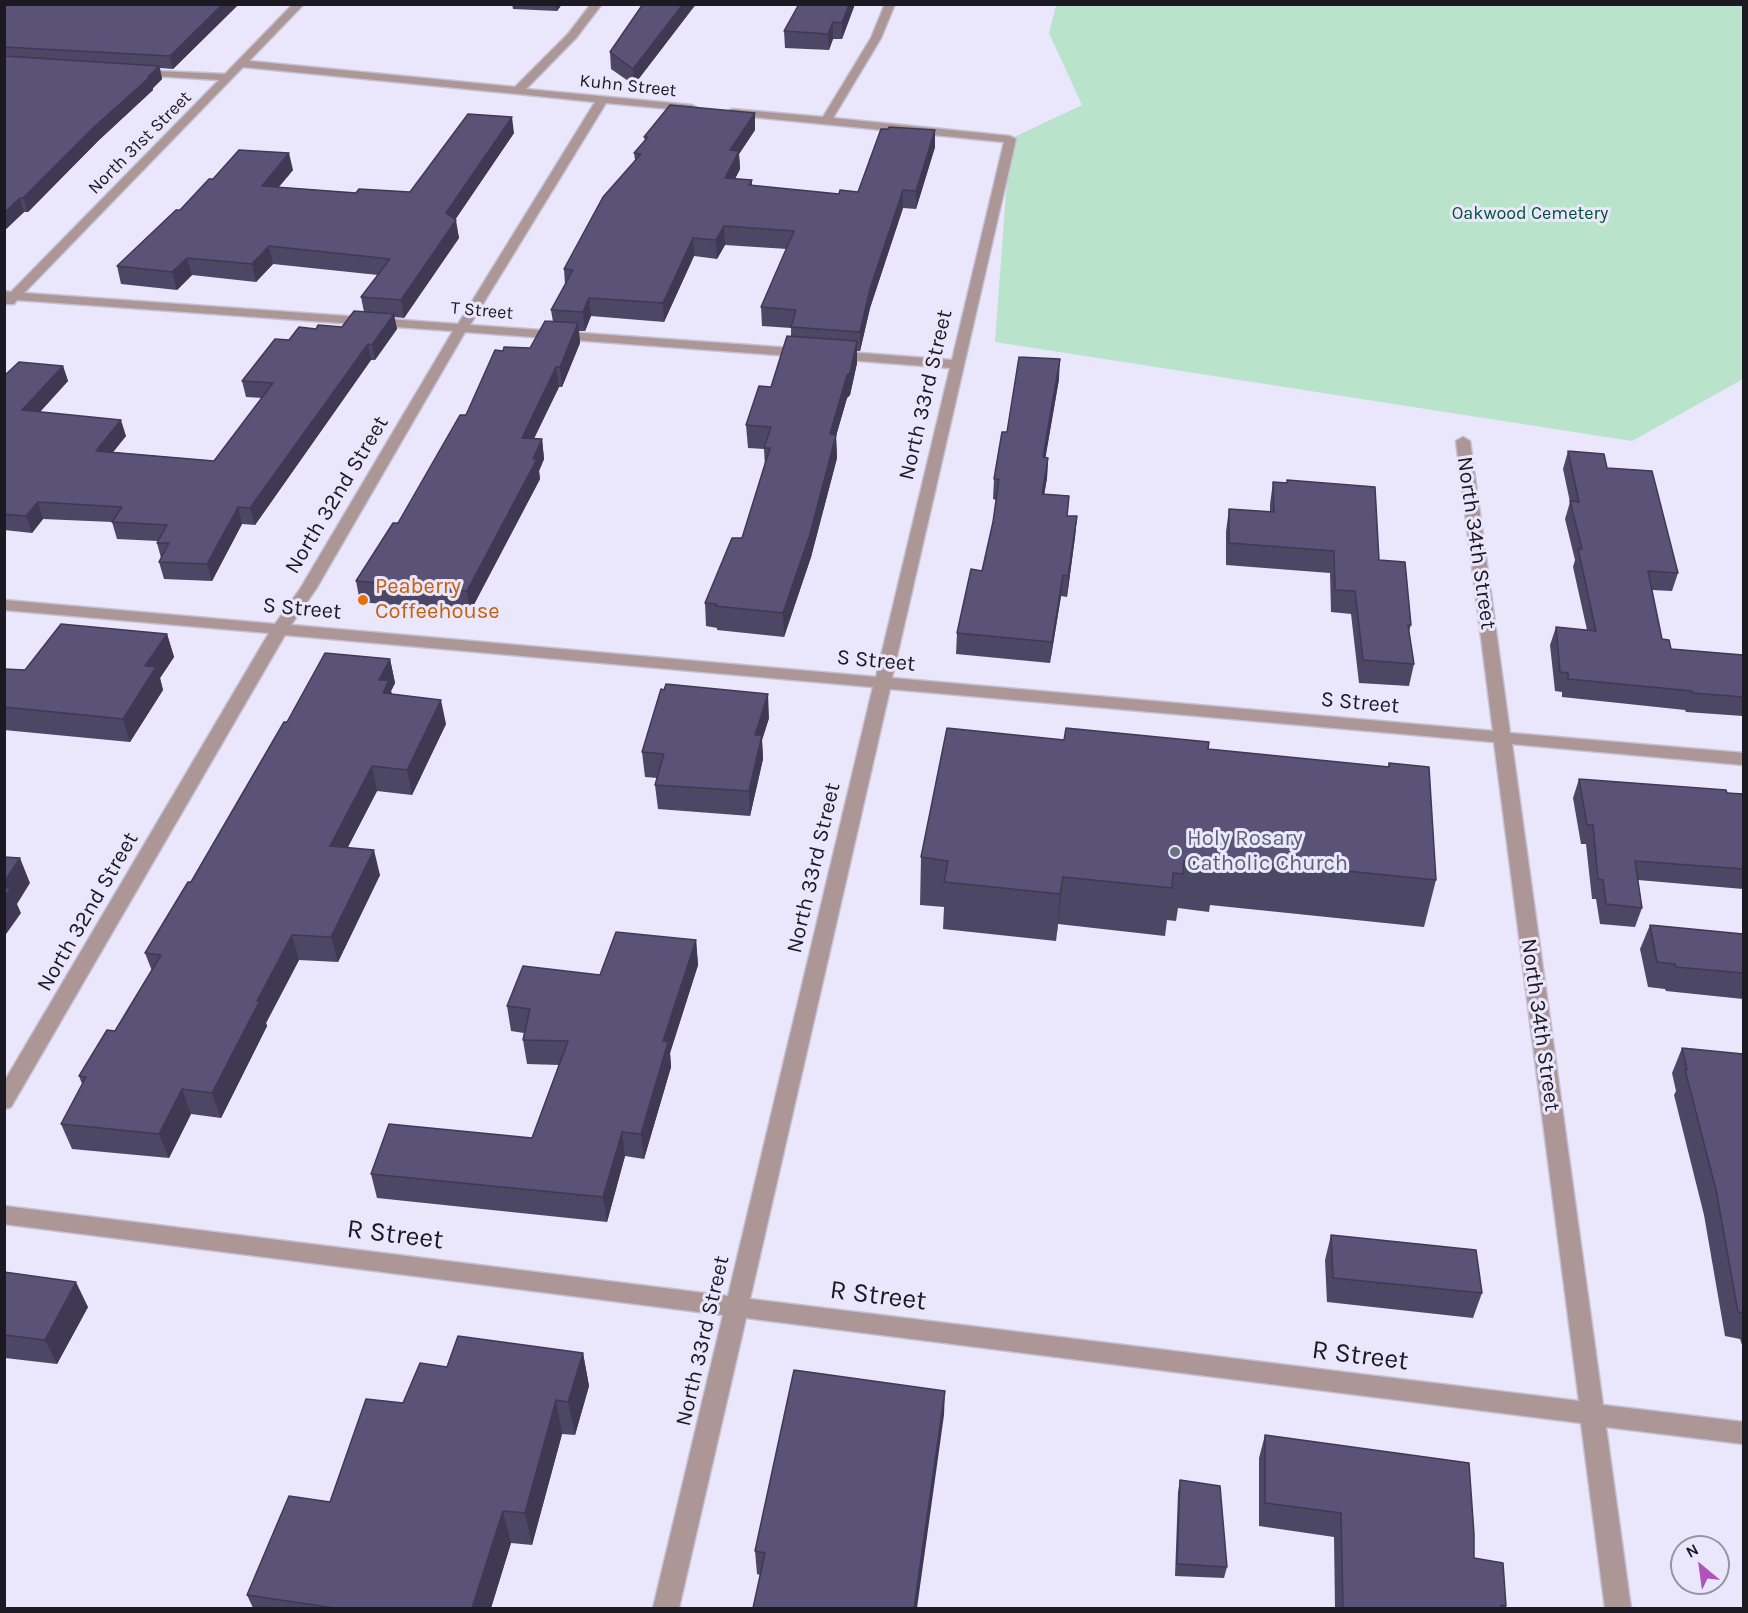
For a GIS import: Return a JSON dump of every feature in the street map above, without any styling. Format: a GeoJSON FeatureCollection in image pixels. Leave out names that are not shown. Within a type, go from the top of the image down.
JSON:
{"type":"FeatureCollection","features":[{"type":"Feature","properties":{"kind":"street","name":"North 31st Street"},"geometry":{"type":"LineString","coordinates":[[8,298],[300,4]]}},
{"type":"Feature","properties":{"kind":"street"},"geometry":{"type":"LineString","coordinates":[[518,91],[572,36],[597,4]]}},
{"type":"Feature","properties":{"kind":"street"},"geometry":{"type":"LineString","coordinates":[[826,121],[876,38],[890,4]]}},
{"type":"Feature","properties":{"kind":"street","name":"Kuhn Street"},"geometry":{"type":"LineString","coordinates":[[242,64],[1010,139]]}},
{"type":"Feature","properties":{"kind":"street"},"geometry":{"type":"LineString","coordinates":[[121,71],[229,77]]}},
{"type":"Feature","properties":{"kind":"street","name":"North 32nd Street"},"geometry":{"type":"LineString","coordinates":[[4,1101],[280,629],[308,589],[462,327],[602,100]]}},
{"type":"Feature","properties":{"kind":"street","name":"North 33rd Street"},"geometry":{"type":"LineString","coordinates":[[666,1608],[1010,139]]}},
{"type":"Feature","properties":{"kind":"street","name":"T Street"},"geometry":{"type":"LineString","coordinates":[[8,298],[462,327],[957,364]]}},
{"type":"Feature","properties":{"kind":"street","name":"North 34th Street"},"geometry":{"type":"LineString","coordinates":[[1463,441],[1618,1608]]}},
{"type":"Feature","properties":{"kind":"street","name":"S Street"},"geometry":{"type":"LineString","coordinates":[[4,606],[1743,759]]}},
{"type":"Feature","properties":{"kind":"street","name":"R Street"},"geometry":{"type":"LineString","coordinates":[[4,1215],[1743,1433]]}},
{"type":"Feature","properties":{"kind":"green space","name":"Oakwood Cemetery"},"geometry":{"type":"Polygon","coordinates":[[[1056,5],[1743,5],[1743,379],[1632,441],[995,342],[1010,139],[1082,105],[1049,33],[1056,5]]]}},
{"type":"Feature","properties":{"kind":"building"},"geometry":{"type":"Polygon","coordinates":[[[4,4],[223,4],[170,56],[4,47],[4,4]]]}},
{"type":"Feature","properties":{"kind":"building"},"geometry":{"type":"Polygon","coordinates":[[[643,4],[683,4],[633,69],[610,52],[643,4]]]}},
{"type":"Feature","properties":{"kind":"building"},"geometry":{"type":"Polygon","coordinates":[[[799,4],[849,4],[842,23],[833,22],[828,34],[784,31],[799,4]]]}},
{"type":"Feature","properties":{"kind":"building"},"geometry":{"type":"Polygon","coordinates":[[[4,56],[159,66],[23,198],[20,198],[4,213],[4,56]]]}},
{"type":"Feature","properties":{"kind":"building"},"geometry":{"type":"Polygon","coordinates":[[[670,105],[755,113],[730,150],[739,151],[725,178],[752,180],[749,185],[839,194],[840,190],[858,192],[881,129],[889,127],[935,130],[916,191],[903,190],[870,289],[860,332],[791,327],[796,310],[761,307],[794,231],[724,226],[716,240],[693,238],[663,303],[589,298],[583,312],[551,310],[573,270],[564,269],[603,197],[641,154],[634,153],[670,105]]]}},
{"type":"Feature","properties":{"kind":"building"},"geometry":{"type":"Polygon","coordinates":[[[468,114],[512,117],[446,213],[456,220],[401,300],[361,297],[390,259],[269,246],[252,264],[187,258],[172,272],[117,266],[176,210],[180,210],[209,179],[213,179],[239,150],[289,153],[262,186],[356,193],[359,189],[410,192],[468,114]]]}},
{"type":"Feature","properties":{"kind":"building"},"geometry":{"type":"Polygon","coordinates":[[[354,311],[394,314],[372,345],[368,344],[250,508],[238,507],[207,564],[159,562],[169,543],[157,543],[167,525],[112,522],[122,507],[38,502],[26,516],[4,514],[4,376],[19,362],[63,366],[22,410],[121,420],[96,451],[214,461],[273,383],[242,381],[275,339],[289,340],[299,327],[316,329],[318,325],[342,327],[354,311]]]}},
{"type":"Feature","properties":{"kind":"building"},"geometry":{"type":"Polygon","coordinates":[[[545,321],[578,323],[560,367],[556,367],[522,438],[542,439],[533,459],[537,459],[467,591],[356,581],[393,523],[398,523],[460,415],[466,415],[495,350],[503,351],[504,347],[530,348],[545,321]]]}},
{"type":"Feature","properties":{"kind":"building"},"geometry":{"type":"Polygon","coordinates":[[[787,336],[857,341],[850,373],[847,375],[830,434],[836,435],[810,534],[783,613],[715,606],[717,604],[705,603],[732,538],[742,538],[770,448],[764,448],[771,427],[746,425],[759,386],[771,387],[787,336]]]}},
{"type":"Feature","properties":{"kind":"building"},"geometry":{"type":"Polygon","coordinates":[[[1019,357],[1060,359],[1043,457],[1048,458],[1042,494],[1069,496],[1067,516],[1077,516],[1068,576],[1063,575],[1052,642],[957,633],[971,569],[982,571],[993,522],[999,479],[994,479],[1002,432],[1007,432],[1019,357]]]}},
{"type":"Feature","properties":{"kind":"building"},"geometry":{"type":"Polygon","coordinates":[[[1568,451],[1604,454],[1607,468],[1652,471],[1678,573],[1648,571],[1662,639],[1669,640],[1671,649],[1743,655],[1743,697],[1568,679],[1568,673],[1560,672],[1556,627],[1596,631],[1578,549],[1582,549],[1570,501],[1579,502],[1568,451]]]}},
{"type":"Feature","properties":{"kind":"building"},"geometry":{"type":"Polygon","coordinates":[[[1287,480],[1375,487],[1379,560],[1405,562],[1411,625],[1408,625],[1414,664],[1363,660],[1355,591],[1335,590],[1334,551],[1229,543],[1229,509],[1274,512],[1273,482],[1287,483],[1287,480]]]}},
{"type":"Feature","properties":{"kind":"building"},"geometry":{"type":"Polygon","coordinates":[[[61,624],[167,634],[145,666],[156,667],[123,719],[4,707],[4,669],[25,670],[61,624]]]}},
{"type":"Feature","properties":{"kind":"building"},"geometry":{"type":"Polygon","coordinates":[[[325,653],[390,659],[379,680],[389,680],[383,693],[441,700],[407,770],[372,766],[330,846],[374,850],[331,937],[292,935],[212,1093],[182,1089],[159,1134],[61,1124],[86,1077],[79,1076],[107,1030],[115,1031],[161,955],[145,953],[188,882],[191,882],[284,722],[287,722],[325,653]]]}},
{"type":"Feature","properties":{"kind":"building"},"geometry":{"type":"Polygon","coordinates":[[[666,684],[768,694],[755,735],[762,735],[749,791],[655,785],[664,754],[642,752],[661,689],[664,690],[666,684]]]}},
{"type":"Feature","properties":{"kind":"building","name":"Holy Rosary Catholic Church"},"geometry":{"type":"Polygon","coordinates":[[[947,728],[1064,740],[1066,728],[1209,742],[1208,749],[1389,767],[1389,763],[1429,767],[1436,880],[1217,858],[1216,864],[1184,861],[1183,874],[1173,873],[1172,888],[1063,877],[1060,894],[944,882],[948,861],[921,857],[947,728]]]}},
{"type":"Feature","properties":{"kind":"building"},"geometry":{"type":"Polygon","coordinates":[[[1579,779],[1726,790],[1727,793],[1743,794],[1743,869],[1635,861],[1642,908],[1606,904],[1603,880],[1598,879],[1593,825],[1587,825],[1579,779]]]}},
{"type":"Feature","properties":{"kind":"building"},"geometry":{"type":"Polygon","coordinates":[[[4,857],[20,858],[4,882],[4,857]]]}},
{"type":"Feature","properties":{"kind":"building"},"geometry":{"type":"Polygon","coordinates":[[[4,888],[11,888],[4,897],[4,888]]]}},
{"type":"Feature","properties":{"kind":"building"},"geometry":{"type":"Polygon","coordinates":[[[1650,925],[1743,934],[1743,973],[1676,967],[1675,964],[1657,962],[1650,925]]]}},
{"type":"Feature","properties":{"kind":"building"},"geometry":{"type":"Polygon","coordinates":[[[616,932],[696,940],[663,1041],[668,1042],[641,1134],[622,1132],[603,1197],[371,1174],[389,1124],[532,1138],[568,1041],[523,1040],[530,1009],[507,1006],[523,966],[600,975],[616,932]]]}},
{"type":"Feature","properties":{"kind":"building"},"geometry":{"type":"Polygon","coordinates":[[[1682,1048],[1743,1054],[1743,1313],[1738,1312],[1716,1190],[1685,1070],[1687,1070],[1682,1048]]]}},
{"type":"Feature","properties":{"kind":"building"},"geometry":{"type":"Polygon","coordinates":[[[1331,1235],[1476,1250],[1482,1293],[1333,1278],[1331,1235]]]}},
{"type":"Feature","properties":{"kind":"building"},"geometry":{"type":"Polygon","coordinates":[[[4,1272],[76,1282],[45,1340],[4,1335],[4,1272]]]}},
{"type":"Feature","properties":{"kind":"building"},"geometry":{"type":"Polygon","coordinates":[[[458,1336],[583,1353],[568,1402],[556,1400],[525,1513],[503,1511],[472,1608],[334,1608],[247,1595],[289,1496],[330,1502],[366,1399],[403,1403],[420,1363],[447,1367],[458,1336]]]}},
{"type":"Feature","properties":{"kind":"building"},"geometry":{"type":"Polygon","coordinates":[[[794,1370],[945,1391],[914,1608],[753,1608],[765,1553],[755,1551],[794,1370]]]}},
{"type":"Feature","properties":{"kind":"building"},"geometry":{"type":"Polygon","coordinates":[[[1265,1435],[1469,1463],[1474,1558],[1503,1563],[1506,1606],[1501,1605],[1502,1608],[1343,1608],[1341,1513],[1265,1503],[1265,1435]]]}},
{"type":"Feature","properties":{"kind":"building"},"geometry":{"type":"Polygon","coordinates":[[[1180,1480],[1220,1486],[1227,1567],[1177,1564],[1180,1480]]]}},
{"type":"Feature","properties":{"kind":"place","name":"Peaberry Coffeehouse"},"geometry":{"type":"Point","coordinates":[363,600]}},
{"type":"Feature","properties":{"kind":"place","name":"Holy Rosary Catholic Church"},"geometry":{"type":"Point","coordinates":[1175,852]}}]}
